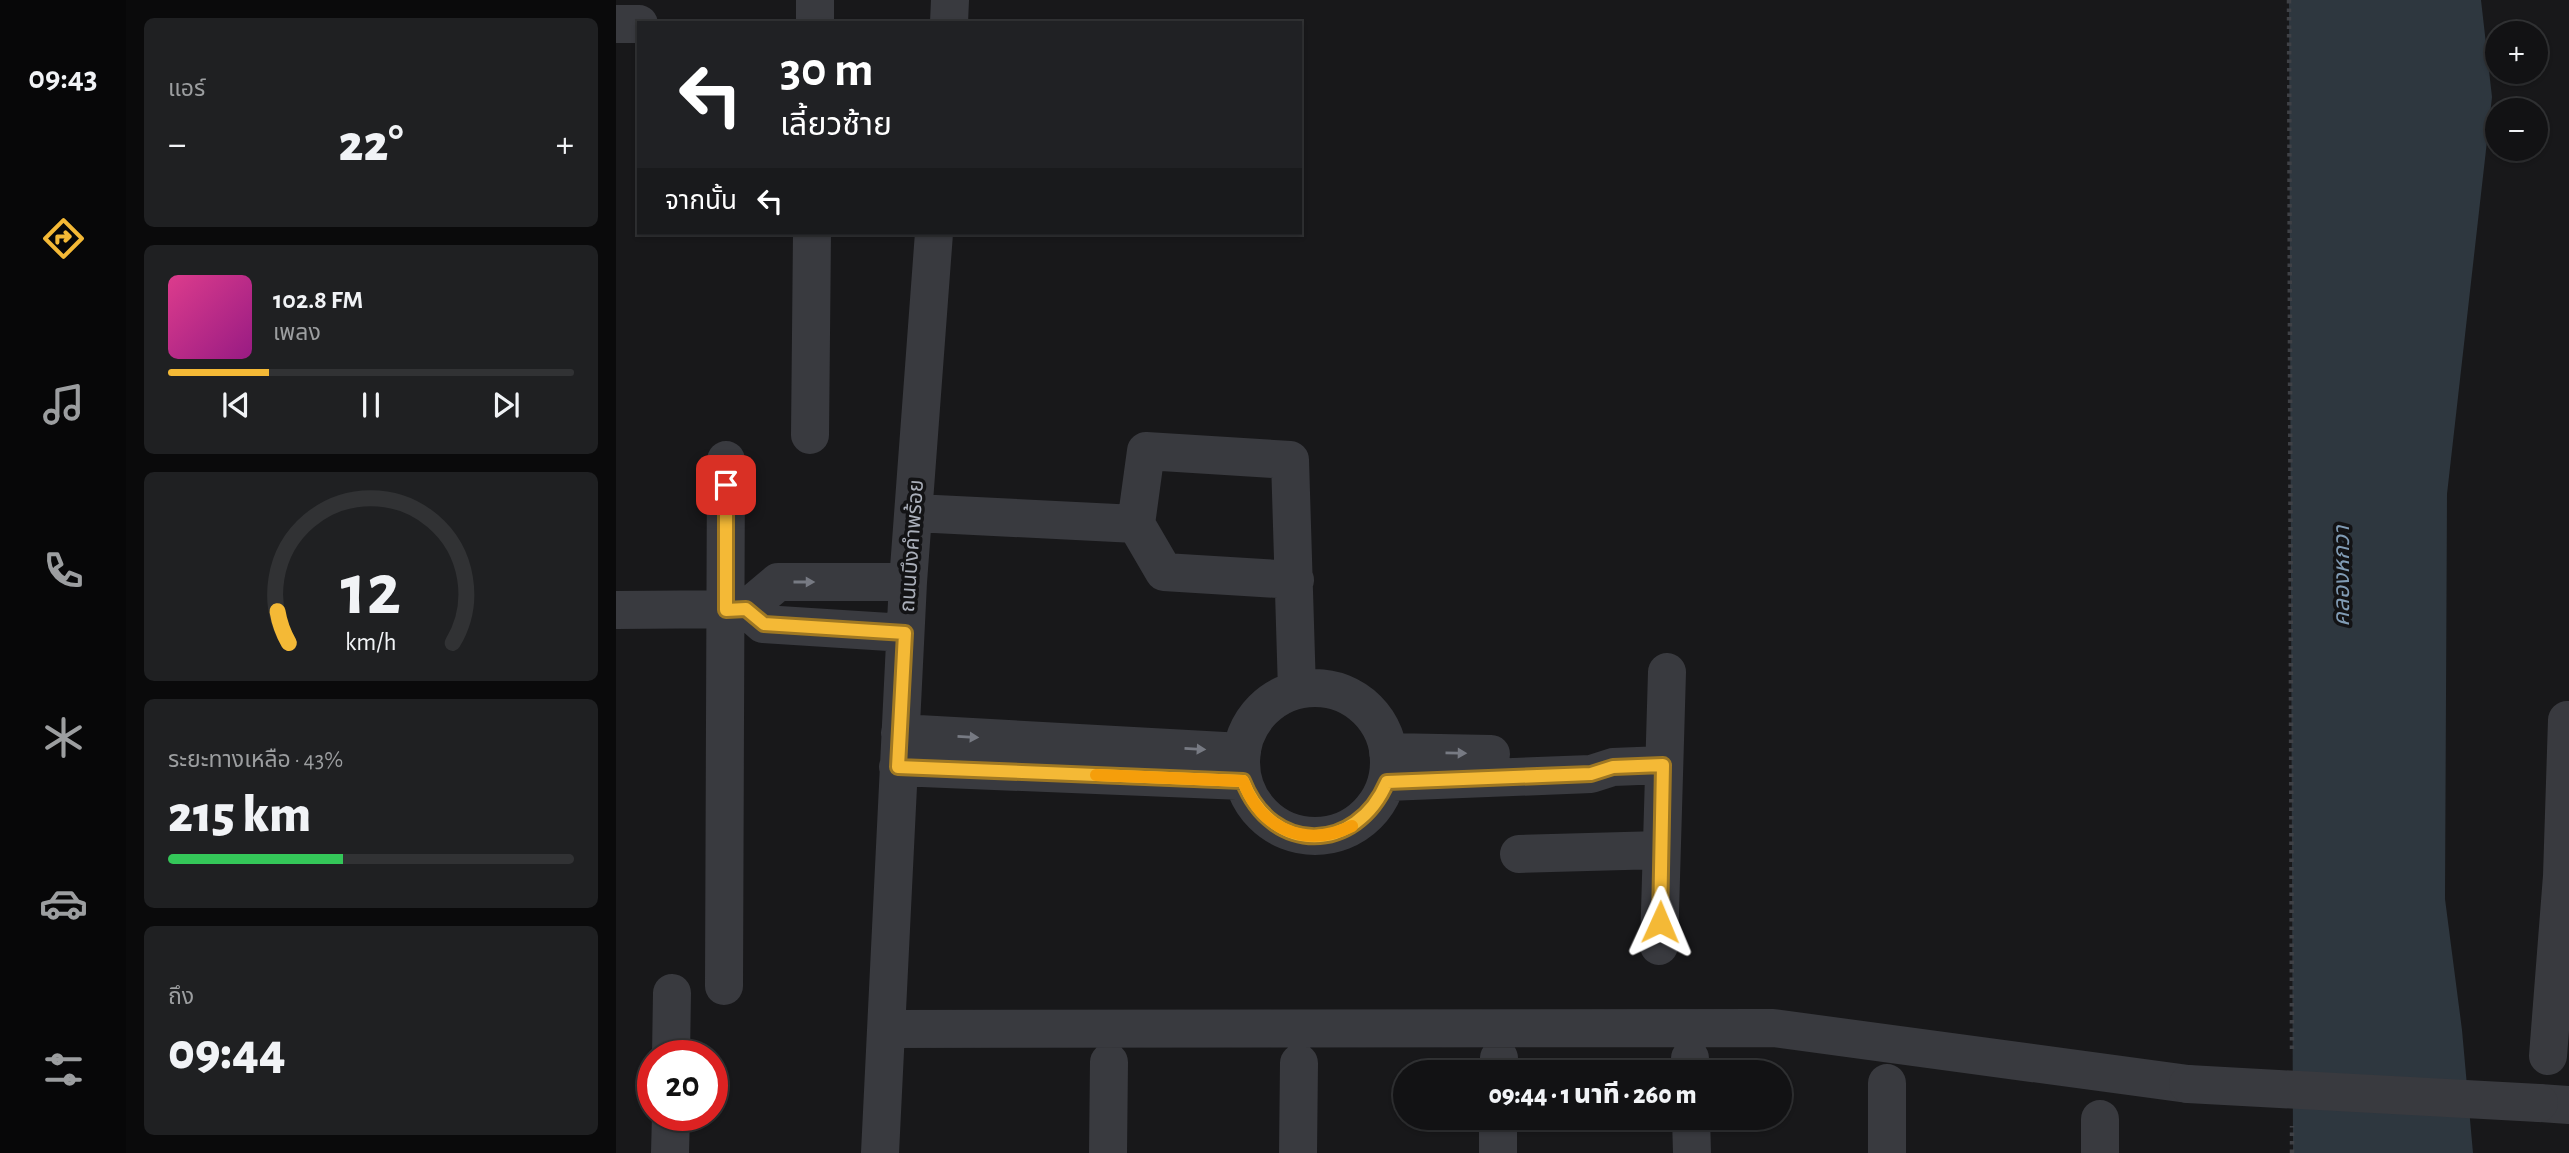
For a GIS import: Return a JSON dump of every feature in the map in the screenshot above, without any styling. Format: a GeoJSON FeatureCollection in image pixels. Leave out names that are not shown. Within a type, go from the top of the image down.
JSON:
{"type":"FeatureCollection","features":[{"type":"Feature","properties":{"kind":"street"},"geometry":{"type":"LineString","coordinates":[[815,0],[815,21]]}},
{"type":"Feature","properties":{"kind":"street"},"geometry":{"type":"LineString","coordinates":[[949,21],[950,0]]}},
{"type":"Feature","properties":{"kind":"street"},"geometry":{"type":"LineString","coordinates":[[616,24],[637,24]]}},
{"type":"Feature","properties":{"kind":"street"},"geometry":{"type":"LineString","coordinates":[[810,435],[812,235]]}},
{"type":"Feature","properties":{"kind":"street","name":"ถนนบึงคำพร้อย"},"geometry":{"type":"LineString","coordinates":[[880,1153],[905,633],[934,235]]}},
{"type":"Feature","properties":{"kind":"street"},"geometry":{"type":"LineString","coordinates":[[1295,580],[1164,572],[1136,524],[1146,452],[1286,457],[1293,464],[1297,690]]}},
{"type":"Feature","properties":{"kind":"street"},"geometry":{"type":"LineString","coordinates":[[724,986],[736,610],[726,460]]}},
{"type":"Feature","properties":{"kind":"street"},"geometry":{"type":"LineString","coordinates":[[915,513],[1136,524]]}},
{"type":"Feature","properties":{"kind":"street"},"geometry":{"type":"LineString","coordinates":[[736,610],[778,582],[908,582]]}},
{"type":"Feature","properties":{"kind":"street"},"geometry":{"type":"LineString","coordinates":[[616,610],[736,610],[764,624],[905,633]]}},
{"type":"Feature","properties":{"kind":"street"},"geometry":{"type":"LineString","coordinates":[[1660,946],[1667,672]]}},
{"type":"Feature","properties":{"kind":"street"},"geometry":{"type":"LineString","coordinates":[[1315,687],[1335,690],[1352,698],[1380,725],[1387,767],[1367,816],[1333,835],[1314,837],[1295,834],[1262,815],[1250,799],[1243,766],[1251,724],[1263,709],[1297,690],[1315,687]]}},
{"type":"Feature","properties":{"kind":"street"},"geometry":{"type":"LineString","coordinates":[[2548,1056],[2566,876],[2567,720]]}},
{"type":"Feature","properties":{"kind":"street"},"geometry":{"type":"LineString","coordinates":[[899,750],[1243,766]]}},
{"type":"Feature","properties":{"kind":"street"},"geometry":{"type":"LineString","coordinates":[[1387,767],[1593,756],[1613,767],[1663,765]]}},
{"type":"Feature","properties":{"kind":"street"},"geometry":{"type":"LineString","coordinates":[[1519,854],[1661,850]]}},
{"type":"Feature","properties":{"kind":"street"},"geometry":{"type":"LineString","coordinates":[[671,1040],[672,993]]}},
{"type":"Feature","properties":{"kind":"street"},"geometry":{"type":"LineString","coordinates":[[886,1029],[1773,1028],[2188,1084],[2554,1104]]}},
{"type":"Feature","properties":{"kind":"street"},"geometry":{"type":"LineString","coordinates":[[1108,1153],[1109,1062]]}},
{"type":"Feature","properties":{"kind":"street"},"geometry":{"type":"LineString","coordinates":[[1298,1153],[1299,1063]]}},
{"type":"Feature","properties":{"kind":"street"},"geometry":{"type":"LineString","coordinates":[[1887,1083],[1887,1153]]}},
{"type":"Feature","properties":{"kind":"street"},"geometry":{"type":"LineString","coordinates":[[1498,1130],[1498,1153]]}},
{"type":"Feature","properties":{"kind":"street"},"geometry":{"type":"LineString","coordinates":[[1691,1130],[1692,1153]]}},
{"type":"Feature","properties":{"kind":"street"},"geometry":{"type":"LineString","coordinates":[[670,1153],[671,1131]]}},
{"type":"Feature","properties":{"kind":"path"},"geometry":{"type":"LineString","coordinates":[[2289,0],[2292,1056]]}},
{"type":"Feature","properties":{"kind":"path"},"geometry":{"type":"LineString","coordinates":[[2292,1112],[2292,1153]]}},
{"type":"Feature","properties":{"kind":"water","name":"คลองหกวา"},"geometry":{"type":"Polygon","coordinates":[[[2289,0],[2481,0],[2485,35],[2485,84],[2491,84],[2492,97],[2485,98],[2485,159],[2447,494],[2445,899],[2462,1030],[2473,1153],[2293,1153],[2289,0]]]}},
{"type":"Feature","properties":{"kind":"slow traffic"},"geometry":{"type":"LineString","coordinates":[[1096,775],[1243,781],[1250,799],[1262,815],[1278,827],[1295,834],[1314,837],[1333,835],[1352,826]]}},
{"type":"Feature","properties":{"kind":"route"},"geometry":{"type":"LineString","coordinates":[[726,485],[726,610],[746,609],[764,624],[905,633],[898,767],[1243,781],[1250,799],[1262,815],[1278,827],[1295,834],[1314,837],[1333,835],[1367,816],[1379,800],[1387,782],[1591,774],[1613,767],[1663,765],[1660,922]]}}]}
